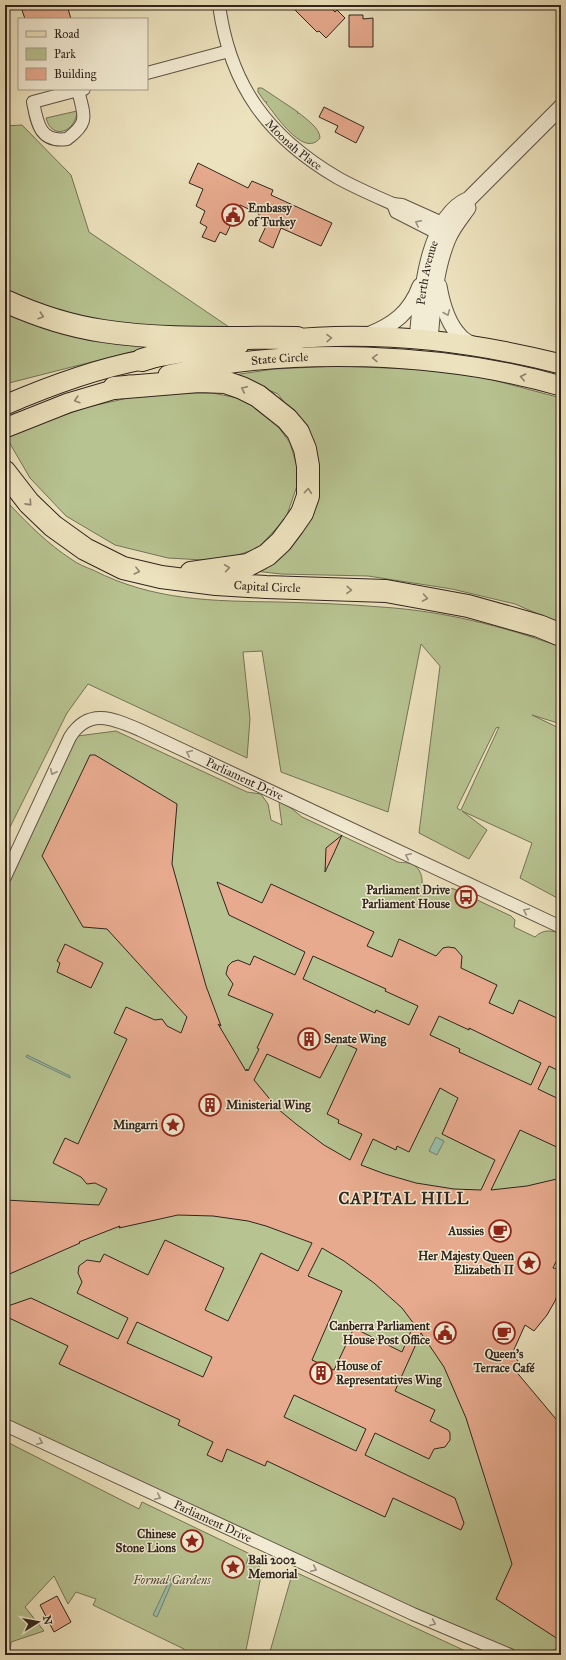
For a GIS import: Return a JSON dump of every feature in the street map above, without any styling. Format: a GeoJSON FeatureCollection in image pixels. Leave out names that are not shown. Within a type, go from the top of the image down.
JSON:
{"type":"FeatureCollection","features":[{"type":"Feature","properties":{"kind":"highway"},"geometry":{"type":"LineString","coordinates":[[5,301],[25,310],[65,324],[103,331],[158,336],[297,338]]}},
{"type":"Feature","properties":{"kind":"highway"},"geometry":{"type":"LineString","coordinates":[[142,360],[171,351],[197,337]]}},
{"type":"Feature","properties":{"kind":"highway"},"geometry":{"type":"LineString","coordinates":[[114,388],[199,381],[225,382],[258,396],[287,419],[298,432],[305,449],[309,485],[308,496],[302,513],[281,542],[267,555],[248,565],[161,577]]}},
{"type":"Feature","properties":{"kind":"highway","name":"Capital Circle"},"geometry":{"type":"LineString","coordinates":[[5,472],[29,503],[48,522],[85,549],[124,568],[161,577],[266,587],[386,591],[468,606],[539,626],[561,635]]}},
{"type":"Feature","properties":{"kind":"main road","name":"State Circle"},"geometry":{"type":"LineString","coordinates":[[5,405],[103,369],[142,360],[252,343],[297,338],[361,337],[423,339],[472,345],[561,364]]}},
{"type":"Feature","properties":{"kind":"main road","name":"Perth Avenue"},"geometry":{"type":"LineString","coordinates":[[421,361],[423,339]]}},
{"type":"Feature","properties":{"kind":"main road","name":"State Circle"},"geometry":{"type":"LineString","coordinates":[[5,428],[68,403],[114,388],[228,364],[266,360],[330,357],[421,361],[500,372],[561,386]]}},
{"type":"Feature","properties":{"kind":"street","name":"Moonah Place"},"geometry":{"type":"LineString","coordinates":[[219,5],[223,32],[236,72],[256,107],[274,130],[311,161],[339,178],[393,204],[402,205],[446,231]]}},
{"type":"Feature","properties":{"kind":"street"},"geometry":{"type":"LineString","coordinates":[[148,73],[229,51]]}},
{"type":"Feature","properties":{"kind":"street"},"geometry":{"type":"LineString","coordinates":[[81,90],[84,115],[82,126],[67,140],[53,139],[46,135],[40,129],[32,102],[81,90]]}},
{"type":"Feature","properties":{"kind":"street","name":"Perth Avenue"},"geometry":{"type":"LineString","coordinates":[[423,339],[431,275],[446,231],[461,202],[469,199],[561,107]]}},
{"type":"Feature","properties":{"kind":"street"},"geometry":{"type":"LineString","coordinates":[[361,337],[388,326],[404,313],[431,275]]}},
{"type":"Feature","properties":{"kind":"street"},"geometry":{"type":"LineString","coordinates":[[431,275],[453,328],[460,337],[472,345]]}},
{"type":"Feature","properties":{"kind":"street","name":"Parliament Drive"},"geometry":{"type":"LineString","coordinates":[[5,877],[70,737],[76,728],[84,722],[91,719],[104,717],[113,718],[140,730],[561,927]]}},
{"type":"Feature","properties":{"kind":"street","name":"Parliament Drive"},"geometry":{"type":"LineString","coordinates":[[5,1425],[413,1614],[510,1655]]}},
{"type":"Feature","properties":{"kind":"green space"},"geometry":{"type":"Polygon","coordinates":[[[258,88],[262,88],[298,112],[297,113],[299,113],[315,127],[320,138],[313,143],[306,143],[298,139],[276,116],[266,103],[267,102],[265,102],[258,92],[258,88]]]}},
{"type":"Feature","properties":{"kind":"green space"},"geometry":{"type":"Polygon","coordinates":[[[77,111],[73,124],[68,129],[63,131],[53,130],[46,118],[77,111]]]}},
{"type":"Feature","properties":{"kind":"green space"},"geometry":{"type":"Polygon","coordinates":[[[22,125],[71,175],[89,232],[229,327],[5,384],[5,126],[22,125]]]}},
{"type":"Feature","properties":{"kind":"green space"},"geometry":{"type":"Polygon","coordinates":[[[338,366],[459,371],[561,398],[561,624],[515,604],[452,589],[368,576],[281,574],[255,571],[306,522],[319,473],[312,440],[278,394],[234,375],[274,369],[338,366]]]}},
{"type":"Feature","properties":{"kind":"green space"},"geometry":{"type":"Polygon","coordinates":[[[150,393],[212,393],[243,399],[274,421],[290,443],[300,477],[286,518],[258,548],[221,561],[168,558],[115,545],[66,516],[30,478],[5,435],[88,407],[150,393]]]}},
{"type":"Feature","properties":{"kind":"green space"},"geometry":{"type":"Polygon","coordinates":[[[5,505],[10,505],[47,541],[74,561],[84,567],[138,588],[207,600],[343,604],[427,612],[495,626],[561,647],[561,724],[532,715],[561,729],[561,900],[520,878],[532,843],[462,811],[487,830],[469,859],[419,833],[440,666],[421,644],[388,812],[281,772],[262,651],[243,652],[250,719],[247,758],[88,684],[67,713],[5,837],[5,505]],[[499,727],[496,728],[457,808],[461,810],[499,727]]]}},
{"type":"Feature","properties":{"kind":"green space"},"geometry":{"type":"Polygon","coordinates":[[[116,731],[247,792],[261,794],[268,804],[271,820],[282,825],[280,802],[291,808],[302,817],[398,862],[415,865],[421,873],[422,883],[442,893],[448,888],[454,889],[511,916],[515,920],[514,927],[535,937],[544,931],[561,934],[561,1229],[501,1353],[561,1430],[561,1644],[552,1651],[530,1655],[510,1655],[5,1425],[5,885],[70,737],[116,731]]]}},
{"type":"Feature","properties":{"kind":"green space","name":"Formal Gardens"},"geometry":{"type":"Polygon","coordinates":[[[5,1441],[139,1509],[142,1502],[250,1554],[246,1564],[254,1558],[262,1571],[245,1655],[185,1655],[184,1649],[93,1605],[96,1599],[76,1592],[68,1604],[54,1576],[25,1607],[44,1631],[11,1642],[10,1655],[5,1655],[5,1441]]]}},
{"type":"Feature","properties":{"kind":"green space"},"geometry":{"type":"Polygon","coordinates":[[[293,1571],[474,1655],[269,1655],[293,1571]]]}},
{"type":"Feature","properties":{"kind":"shaded area"},"geometry":{"type":"Polygon","coordinates":[[[27,1055],[70,1076],[70,1078],[26,1057],[27,1055]]]}},
{"type":"Feature","properties":{"kind":"shaded area"},"geometry":{"type":"Polygon","coordinates":[[[436,1137],[444,1141],[437,1155],[429,1151],[436,1137]]]}},
{"type":"Feature","properties":{"kind":"shaded area"},"geometry":{"type":"Polygon","coordinates":[[[170,1579],[173,1580],[157,1617],[153,1615],[170,1579]]]}},
{"type":"Feature","properties":{"kind":"building"},"geometry":{"type":"Polygon","coordinates":[[[38,5],[67,5],[71,18],[25,18],[22,10],[38,5]]]}},
{"type":"Feature","properties":{"kind":"building"},"geometry":{"type":"Polygon","coordinates":[[[290,5],[328,5],[335,12],[337,10],[345,18],[326,38],[319,31],[317,32],[290,5]]]}},
{"type":"Feature","properties":{"kind":"building"},"geometry":{"type":"Polygon","coordinates":[[[349,15],[363,15],[363,19],[373,18],[373,47],[349,47],[349,15]]]}},
{"type":"Feature","properties":{"kind":"building"},"geometry":{"type":"Polygon","coordinates":[[[324,107],[364,127],[356,143],[335,132],[338,126],[319,117],[324,107]]]}},
{"type":"Feature","properties":{"kind":"building"},"geometry":{"type":"Polygon","coordinates":[[[198,163],[248,188],[252,181],[273,190],[271,195],[332,223],[321,246],[281,228],[273,248],[259,241],[268,222],[258,218],[259,214],[240,205],[226,235],[220,232],[215,242],[202,237],[207,227],[200,223],[205,211],[196,206],[203,189],[189,183],[198,163]]]}},
{"type":"Feature","properties":{"kind":"building"},"geometry":{"type":"Polygon","coordinates":[[[90,755],[95,755],[177,804],[172,864],[206,986],[221,1026],[218,1024],[246,1071],[247,1069],[248,1071],[259,1049],[257,1048],[273,1014],[228,995],[233,984],[226,974],[228,966],[232,962],[238,960],[250,965],[254,956],[295,975],[305,952],[229,915],[217,882],[262,903],[271,884],[374,932],[367,946],[392,957],[399,939],[436,956],[443,948],[455,948],[462,956],[461,968],[497,985],[489,1003],[513,1014],[519,1000],[561,1020],[561,1072],[549,1066],[538,1089],[561,1100],[561,1149],[520,1130],[491,1190],[527,1186],[561,1178],[561,1251],[553,1268],[561,1269],[561,1284],[555,1301],[547,1315],[534,1331],[525,1325],[512,1354],[518,1361],[514,1369],[561,1425],[561,1641],[496,1599],[512,1564],[466,1418],[444,1367],[421,1333],[395,1391],[435,1410],[430,1421],[448,1430],[450,1433],[450,1440],[445,1447],[434,1449],[429,1459],[375,1433],[365,1455],[455,1498],[464,1523],[461,1530],[393,1498],[385,1517],[267,1461],[265,1466],[227,1449],[222,1462],[207,1455],[213,1442],[178,1425],[180,1420],[59,1364],[68,1346],[5,1316],[5,1307],[31,1298],[118,1339],[128,1318],[77,1293],[82,1282],[78,1273],[79,1266],[87,1260],[100,1262],[104,1254],[148,1275],[165,1240],[224,1268],[205,1310],[228,1321],[261,1253],[298,1271],[312,1243],[248,1221],[213,1216],[178,1215],[119,1228],[120,1226],[79,1242],[80,1243],[5,1276],[5,1200],[99,1205],[107,1189],[95,1183],[87,1184],[81,1177],[53,1163],[65,1138],[78,1144],[127,1039],[114,1033],[126,1007],[155,1020],[162,1019],[167,1026],[181,1033],[187,1017],[107,929],[83,927],[42,856],[90,755]],[[313,956],[303,979],[375,1013],[376,1010],[409,1025],[418,1006],[385,991],[386,989],[313,956]],[[439,1016],[430,1035],[460,1049],[459,1052],[531,1085],[541,1063],[469,1028],[469,1030],[439,1016]],[[339,1041],[320,1078],[267,1054],[254,1080],[278,1109],[296,1124],[324,1145],[350,1160],[362,1134],[338,1123],[339,1120],[327,1114],[357,1049],[339,1041]],[[440,1088],[409,1152],[397,1146],[396,1150],[373,1139],[361,1165],[416,1183],[454,1189],[481,1190],[495,1160],[442,1134],[458,1098],[440,1088]],[[322,1248],[308,1276],[342,1291],[312,1360],[334,1370],[354,1328],[402,1352],[414,1324],[402,1308],[374,1283],[344,1261],[322,1248]],[[137,1322],[127,1343],[203,1377],[212,1357],[137,1322]],[[294,1395],[284,1417],[356,1451],[366,1429],[294,1395]]]}},
{"type":"Feature","properties":{"kind":"building"},"geometry":{"type":"Polygon","coordinates":[[[342,835],[334,853],[325,872],[326,848],[342,835]]]}},
{"type":"Feature","properties":{"kind":"building"},"geometry":{"type":"Polygon","coordinates":[[[65,944],[103,963],[91,988],[57,972],[60,963],[57,961],[65,944]]]}},
{"type":"Feature","properties":{"kind":"building"},"geometry":{"type":"Polygon","coordinates":[[[57,1596],[71,1622],[54,1632],[40,1605],[57,1596]]]}},
{"type":"Feature","properties":{"kind":"place","name":"Embassy of Turkey"},"geometry":{"type":"Point","coordinates":[233,215]}},
{"type":"Feature","properties":{"kind":"place","name":"Parliament Drive Parliament House"},"geometry":{"type":"Point","coordinates":[466,897]}},
{"type":"Feature","properties":{"kind":"place","name":"Senate Wing"},"geometry":{"type":"Point","coordinates":[309,1039]}},
{"type":"Feature","properties":{"kind":"place","name":"Ministerial Wing"},"geometry":{"type":"Point","coordinates":[210,1105]}},
{"type":"Feature","properties":{"kind":"place","name":"Mingarri"},"geometry":{"type":"Point","coordinates":[173,1125]}},
{"type":"Feature","properties":{"kind":"place","name":"Aussies"},"geometry":{"type":"Point","coordinates":[500,1231]}},
{"type":"Feature","properties":{"kind":"place","name":"Her Majesty Queen Elizabeth II"},"geometry":{"type":"Point","coordinates":[529,1263]}},
{"type":"Feature","properties":{"kind":"place","name":"Canberra Parliament House Post Office"},"geometry":{"type":"Point","coordinates":[445,1333]}},
{"type":"Feature","properties":{"kind":"place","name":"Queen’s Terrace Café"},"geometry":{"type":"Point","coordinates":[504,1333]}},
{"type":"Feature","properties":{"kind":"place","name":"House of Representatives Wing"},"geometry":{"type":"Point","coordinates":[321,1373]}},
{"type":"Feature","properties":{"kind":"place","name":"Chinese Stone Lions"},"geometry":{"type":"Point","coordinates":[192,1541]}},
{"type":"Feature","properties":{"kind":"place","name":"Bali 2002 Memorial"},"geometry":{"type":"Point","coordinates":[233,1567]}},
{"type":"Feature","properties":{"kind":"district","name":"CAPITAL HILL"},"geometry":{"type":"Point","coordinates":[404,1198]}}]}
